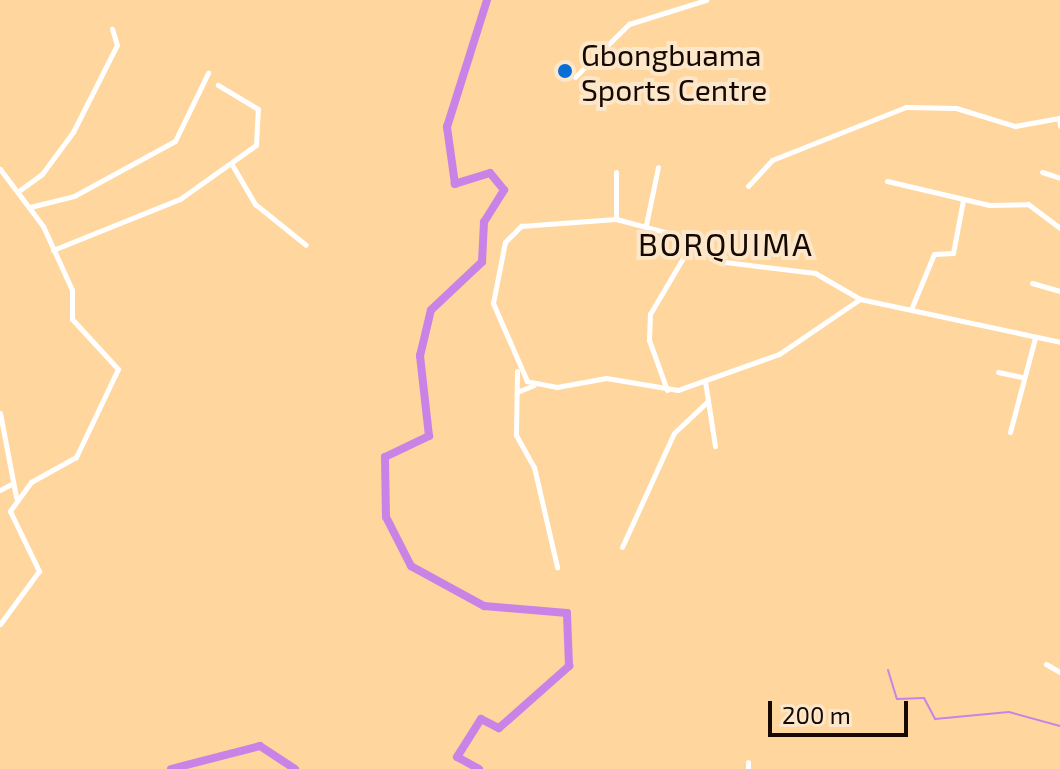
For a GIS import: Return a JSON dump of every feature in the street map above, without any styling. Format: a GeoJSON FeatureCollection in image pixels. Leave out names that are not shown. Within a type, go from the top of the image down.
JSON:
{"type":"FeatureCollection","features":[{"type":"Feature","properties":{"kind":"street"},"geometry":{"type":"LineString","coordinates":[[575,77],[629,24],[706,0]]}},
{"type":"Feature","properties":{"kind":"street"},"geometry":{"type":"LineString","coordinates":[[20,190],[42,174],[73,132],[117,45],[112,29]]}},
{"type":"Feature","properties":{"kind":"street"},"geometry":{"type":"LineString","coordinates":[[30,207],[74,196],[175,141],[208,73]]}},
{"type":"Feature","properties":{"kind":"street"},"geometry":{"type":"LineString","coordinates":[[53,250],[180,199],[256,145],[259,114],[218,85]]}},
{"type":"Feature","properties":{"kind":"street"},"geometry":{"type":"LineString","coordinates":[[748,186],[772,160],[906,107],[956,108],[1015,126],[1059,118],[1060,126]]}},
{"type":"Feature","properties":{"kind":"street"},"geometry":{"type":"LineString","coordinates":[[231,163],[255,204],[306,245]]}},
{"type":"Feature","properties":{"kind":"street"},"geometry":{"type":"LineString","coordinates":[[645,225],[658,167]]}},
{"type":"Feature","properties":{"kind":"street"},"geometry":{"type":"LineString","coordinates":[[0,169],[20,190],[53,250],[72,290],[72,319],[118,369],[76,457],[16,498],[9,515],[39,571],[0,624]]}},
{"type":"Feature","properties":{"kind":"street"},"geometry":{"type":"LineString","coordinates":[[616,172],[616,219]]}},
{"type":"Feature","properties":{"kind":"street"},"geometry":{"type":"LineString","coordinates":[[1042,172],[1060,178]]}},
{"type":"Feature","properties":{"kind":"street"},"geometry":{"type":"LineString","coordinates":[[887,181],[963,200],[1028,204],[1060,228]]}},
{"type":"Feature","properties":{"kind":"street"},"geometry":{"type":"LineString","coordinates":[[912,307],[934,254],[953,253],[963,200]]}},
{"type":"Feature","properties":{"kind":"street"},"geometry":{"type":"LineString","coordinates":[[557,567],[534,467],[516,435],[517,370],[514,344],[493,303],[505,242],[521,226],[616,219],[645,225],[733,264],[815,273],[860,299],[912,307],[1060,342]]}},
{"type":"Feature","properties":{"kind":"street"},"geometry":{"type":"LineString","coordinates":[[667,390],[649,340],[650,314],[690,246]]}},
{"type":"Feature","properties":{"kind":"street"},"geometry":{"type":"LineString","coordinates":[[1032,283],[1060,291]]}},
{"type":"Feature","properties":{"kind":"street"},"geometry":{"type":"LineString","coordinates":[[517,392],[535,384],[606,378],[667,390],[705,381],[779,354],[860,299]]}},
{"type":"Feature","properties":{"kind":"street"},"geometry":{"type":"LineString","coordinates":[[1010,432],[1021,377],[1035,338]]}},
{"type":"Feature","properties":{"kind":"street"},"geometry":{"type":"LineString","coordinates":[[517,370],[535,384]]}},
{"type":"Feature","properties":{"kind":"street"},"geometry":{"type":"LineString","coordinates":[[998,372],[1021,377]]}},
{"type":"Feature","properties":{"kind":"street"},"geometry":{"type":"LineString","coordinates":[[705,381],[715,446]]}},
{"type":"Feature","properties":{"kind":"street"},"geometry":{"type":"LineString","coordinates":[[622,547],[674,433],[707,402]]}},
{"type":"Feature","properties":{"kind":"street"},"geometry":{"type":"LineString","coordinates":[[0,413],[16,498]]}},
{"type":"Feature","properties":{"kind":"street"},"geometry":{"type":"LineString","coordinates":[[0,490],[13,483]]}},
{"type":"Feature","properties":{"kind":"street"},"geometry":{"type":"LineString","coordinates":[[1046,664],[1060,672]]}},
{"type":"Feature","properties":{"kind":"waterway"},"geometry":{"type":"LineString","coordinates":[[479,769],[457,757],[481,719],[499,728],[569,666],[567,613],[484,606],[411,566],[386,517],[385,457],[429,436],[420,356],[431,310],[482,262],[484,222],[504,190],[490,173],[455,184],[447,127],[487,0]]}},
{"type":"Feature","properties":{"kind":"waterway"},"geometry":{"type":"LineString","coordinates":[[888,670],[897,699],[924,698],[935,719],[1009,712],[1060,726]]}},
{"type":"Feature","properties":{"kind":"waterway"},"geometry":{"type":"LineString","coordinates":[[171,769],[260,746],[295,769]]}},
{"type":"Feature","properties":{"kind":"place","name":"Gbongbuama Sports Centre"},"geometry":{"type":"Point","coordinates":[565,71]}},
{"type":"Feature","properties":{"kind":"district","name":"BORQUIMA"},"geometry":{"type":"Point","coordinates":[726,243]}}]}
